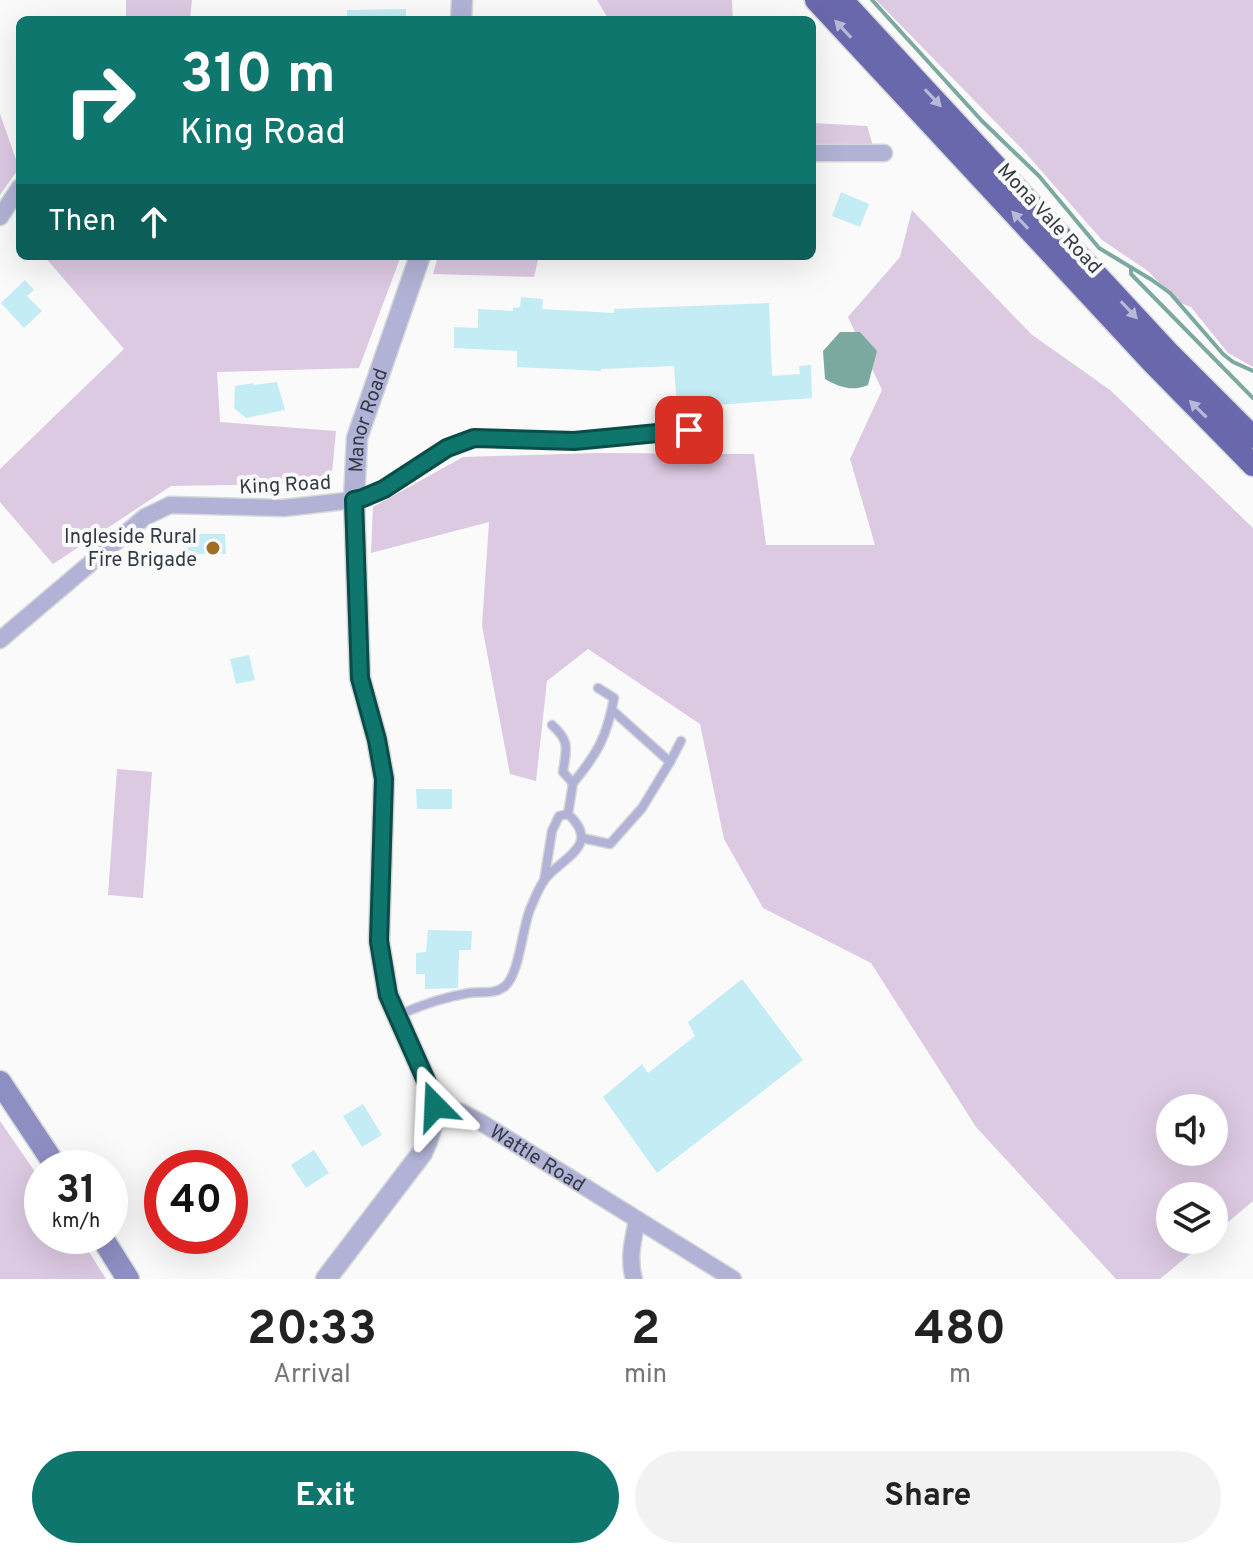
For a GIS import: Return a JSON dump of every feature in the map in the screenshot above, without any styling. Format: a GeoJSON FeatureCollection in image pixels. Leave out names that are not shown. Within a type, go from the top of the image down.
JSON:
{"type":"FeatureCollection","features":[{"type":"Feature","properties":{"kind":"highway","name":"Mona Vale Road"},"geometry":{"type":"LineString","coordinates":[[816,0],[1152,362],[1253,465]]}},
{"type":"Feature","properties":{"kind":"highway","name":"Mona Vale Road"},"geometry":{"type":"LineString","coordinates":[[842,0],[1167,351],[1253,437]]}},
{"type":"Feature","properties":{"kind":"main road"},"geometry":{"type":"LineString","coordinates":[[0,1082],[45,1150]]}},
{"type":"Feature","properties":{"kind":"main road"},"geometry":{"type":"LineString","coordinates":[[112,1254],[128,1279]]}},
{"type":"Feature","properties":{"kind":"street"},"geometry":{"type":"LineString","coordinates":[[816,153],[884,153]]}},
{"type":"Feature","properties":{"kind":"street"},"geometry":{"type":"LineString","coordinates":[[0,217],[16,193]]}},
{"type":"Feature","properties":{"kind":"street","name":"Manor Road"},"geometry":{"type":"LineString","coordinates":[[419,260],[357,438],[354,500],[360,678],[384,779],[379,941],[388,995],[435,1106]]}},
{"type":"Feature","properties":{"kind":"street","name":"King Road"},"geometry":{"type":"LineString","coordinates":[[0,640],[145,517],[170,505],[284,508],[354,500]]}},
{"type":"Feature","properties":{"kind":"street"},"geometry":{"type":"LineString","coordinates":[[326,1279],[422,1153],[430,1136],[435,1106]]}},
{"type":"Feature","properties":{"kind":"street","name":"Wattle Road"},"geometry":{"type":"LineString","coordinates":[[435,1106],[461,1112],[482,1123],[733,1279]]}},
{"type":"Feature","properties":{"kind":"street"},"geometry":{"type":"LineString","coordinates":[[634,1279],[631,1259],[637,1220]]}},
{"type":"Feature","properties":{"kind":"lane","name":"King Road"},"geometry":{"type":"LineString","coordinates":[[354,500],[384,489],[447,448],[474,438],[574,441],[689,430]]}},
{"type":"Feature","properties":{"kind":"lane"},"geometry":{"type":"LineString","coordinates":[[568,814],[573,783],[592,760],[609,727],[614,698],[598,688]]}},
{"type":"Feature","properties":{"kind":"lane"},"geometry":{"type":"LineString","coordinates":[[612,710],[670,762]]}},
{"type":"Feature","properties":{"kind":"lane"},"geometry":{"type":"LineString","coordinates":[[552,725],[566,742],[560,772],[573,783]]}},
{"type":"Feature","properties":{"kind":"lane"},"geometry":{"type":"LineString","coordinates":[[582,838],[610,844],[642,808],[681,741]]}},
{"type":"Feature","properties":{"kind":"lane"},"geometry":{"type":"LineString","coordinates":[[398,1015],[421,1005],[470,993],[494,993],[508,985],[518,960],[530,909],[544,881],[552,831],[559,816],[568,814]]}},
{"type":"Feature","properties":{"kind":"lane"},"geometry":{"type":"LineString","coordinates":[[544,881],[575,853],[582,838],[580,825],[568,814]]}},
{"type":"Feature","properties":{"kind":"shaded area"},"geometry":{"type":"Polygon","coordinates":[[[126,0],[192,0],[190,16],[126,16],[126,0]]]}},
{"type":"Feature","properties":{"kind":"shaded area"},"geometry":{"type":"Polygon","coordinates":[[[597,0],[732,0],[733,16],[607,16],[597,0]]]}},
{"type":"Feature","properties":{"kind":"shaded area"},"geometry":{"type":"Polygon","coordinates":[[[876,0],[1253,0],[1253,367],[1228,353],[1191,307],[1178,302],[1148,271],[1102,240],[1023,150],[876,0]]]}},
{"type":"Feature","properties":{"kind":"shaded area"},"geometry":{"type":"Polygon","coordinates":[[[0,114],[16,159],[16,172],[0,195],[0,114]]]}},
{"type":"Feature","properties":{"kind":"shaded area"},"geometry":{"type":"Polygon","coordinates":[[[816,123],[867,126],[873,146],[816,145],[816,123]]]}},
{"type":"Feature","properties":{"kind":"shaded area"},"geometry":{"type":"Polygon","coordinates":[[[912,210],[1031,334],[1110,390],[1253,528],[1253,1201],[1228,1222],[1228,1182],[1156,1182],[1156,1254],[1190,1254],[1160,1279],[1116,1279],[976,1127],[871,963],[763,908],[724,839],[700,724],[588,649],[547,681],[536,781],[510,774],[482,626],[489,522],[371,553],[373,507],[463,457],[595,453],[754,454],[766,545],[875,545],[850,459],[882,390],[848,317],[900,257],[912,210]]]}},
{"type":"Feature","properties":{"kind":"shaded area"},"geometry":{"type":"Polygon","coordinates":[[[47,260],[400,260],[359,368],[217,372],[220,422],[336,431],[331,483],[171,486],[53,564],[0,502],[0,469],[124,349],[47,260]]]}},
{"type":"Feature","properties":{"kind":"shaded area"},"geometry":{"type":"Polygon","coordinates":[[[437,260],[538,260],[534,277],[433,274],[437,260]]]}},
{"type":"Feature","properties":{"kind":"shaded area"},"geometry":{"type":"Polygon","coordinates":[[[840,332],[860,332],[877,351],[868,385],[846,388],[825,379],[823,351],[840,332]]]}},
{"type":"Feature","properties":{"kind":"shaded area"},"geometry":{"type":"Polygon","coordinates":[[[117,769],[152,772],[143,898],[108,895],[117,769]]]}},
{"type":"Feature","properties":{"kind":"shaded area"},"geometry":{"type":"Polygon","coordinates":[[[0,1121],[24,1156],[24,1254],[90,1254],[106,1279],[0,1279],[0,1121]]]}},
{"type":"Feature","properties":{"kind":"building"},"geometry":{"type":"Polygon","coordinates":[[[406,9],[406,16],[347,16],[347,10],[406,9]]]}},
{"type":"Feature","properties":{"kind":"building"},"geometry":{"type":"Polygon","coordinates":[[[841,192],[869,204],[860,227],[832,216],[841,192]]]}},
{"type":"Feature","properties":{"kind":"building"},"geometry":{"type":"Polygon","coordinates":[[[25,280],[34,290],[27,296],[42,311],[24,328],[1,303],[25,280]]]}},
{"type":"Feature","properties":{"kind":"building"},"geometry":{"type":"Polygon","coordinates":[[[521,297],[543,299],[542,309],[614,313],[614,309],[769,303],[772,376],[800,374],[799,366],[811,365],[812,398],[677,408],[674,366],[601,371],[517,367],[517,351],[454,348],[454,327],[478,328],[478,309],[513,311],[513,308],[520,307],[521,297]]]}},
{"type":"Feature","properties":{"kind":"building"},"geometry":{"type":"Polygon","coordinates":[[[277,382],[285,410],[246,418],[234,408],[235,386],[277,382]]]}},
{"type":"Feature","properties":{"kind":"building"},"geometry":{"type":"Polygon","coordinates":[[[183,534],[225,534],[226,554],[183,554],[183,534]]]}},
{"type":"Feature","properties":{"kind":"building"},"geometry":{"type":"Polygon","coordinates":[[[249,655],[255,680],[236,684],[230,659],[249,655]]]}},
{"type":"Feature","properties":{"kind":"building"},"geometry":{"type":"Polygon","coordinates":[[[416,789],[452,789],[452,809],[417,809],[416,789]]]}},
{"type":"Feature","properties":{"kind":"building"},"geometry":{"type":"Polygon","coordinates":[[[428,930],[472,931],[471,950],[459,950],[458,988],[425,989],[425,974],[416,974],[416,953],[426,952],[428,930]]]}},
{"type":"Feature","properties":{"kind":"building"},"geometry":{"type":"Polygon","coordinates":[[[742,979],[803,1060],[657,1173],[603,1097],[642,1064],[648,1073],[695,1036],[688,1022],[742,979]]]}},
{"type":"Feature","properties":{"kind":"building"},"geometry":{"type":"Polygon","coordinates":[[[363,1104],[382,1135],[362,1147],[343,1116],[363,1104]]]}},
{"type":"Feature","properties":{"kind":"building"},"geometry":{"type":"Polygon","coordinates":[[[314,1150],[329,1173],[306,1188],[291,1165],[314,1150]]]}},
{"type":"Feature","properties":{"kind":"waterway"},"geometry":{"type":"LineString","coordinates":[[872,0],[982,121],[1039,176],[1099,248],[1170,293],[1223,354],[1253,371]]}},
{"type":"Feature","properties":{"kind":"waterway"},"geometry":{"type":"LineString","coordinates":[[1131,268],[1131,274],[1253,398]]}},
{"type":"Feature","properties":{"kind":"place","name":"Ingleside Rural Fire Brigade"},"geometry":{"type":"Point","coordinates":[213,548]}},
{"type":"Feature","properties":{"kind":"route"},"geometry":{"type":"LineString","coordinates":[[435,1106],[388,995],[379,941],[384,779],[360,678],[354,500],[384,489],[447,448],[474,438],[574,441],[689,430]]}}]}
